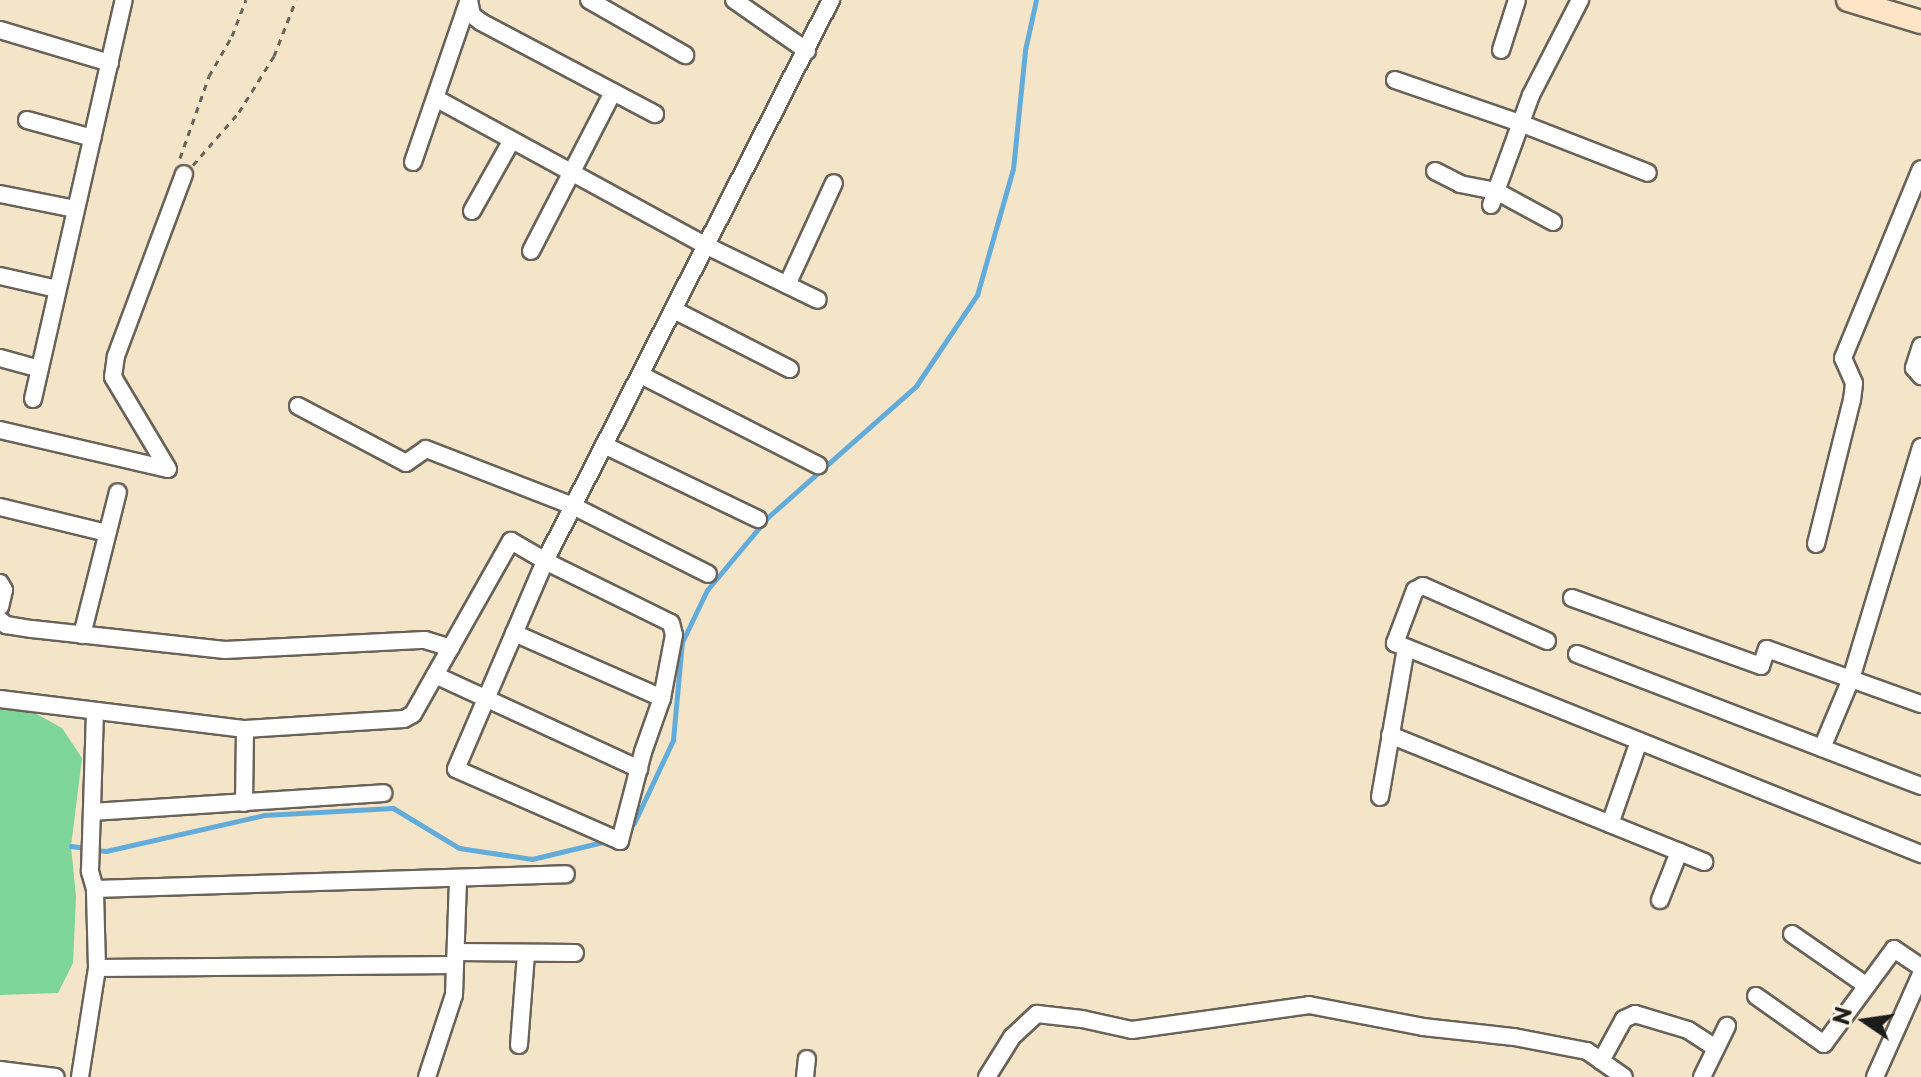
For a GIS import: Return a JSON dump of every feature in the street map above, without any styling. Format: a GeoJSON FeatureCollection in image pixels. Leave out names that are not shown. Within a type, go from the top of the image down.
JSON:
{"type":"FeatureCollection","features":[{"type":"Feature","properties":{"kind":"street"},"geometry":{"type":"LineString","coordinates":[[33,399],[124,0]]}},
{"type":"Feature","properties":{"kind":"street"},"geometry":{"type":"LineString","coordinates":[[469,0],[472,15],[481,22],[655,114]]}},
{"type":"Feature","properties":{"kind":"street"},"geometry":{"type":"LineString","coordinates":[[413,162],[469,0]]}},
{"type":"Feature","properties":{"kind":"street"},"geometry":{"type":"LineString","coordinates":[[589,0],[685,55]]}},
{"type":"Feature","properties":{"kind":"street"},"geometry":{"type":"LineString","coordinates":[[734,0],[807,51]]}},
{"type":"Feature","properties":{"kind":"street"},"geometry":{"type":"LineString","coordinates":[[0,699],[245,729],[404,719],[413,714],[511,541],[545,561],[671,623],[674,635],[662,698],[620,841],[456,769],[545,561],[831,0]]}},
{"type":"Feature","properties":{"kind":"street"},"geometry":{"type":"LineString","coordinates":[[1501,50],[1517,0]]}},
{"type":"Feature","properties":{"kind":"street"},"geometry":{"type":"LineString","coordinates":[[1494,198],[1520,123],[1580,0]]}},
{"type":"Feature","properties":{"kind":"street"},"geometry":{"type":"LineString","coordinates":[[1848,0],[1921,22]]}},
{"type":"Feature","properties":{"kind":"street"},"geometry":{"type":"LineString","coordinates":[[0,30],[110,63]]}},
{"type":"Feature","properties":{"kind":"street"},"geometry":{"type":"LineString","coordinates":[[1395,80],[1520,123],[1648,173]]}},
{"type":"Feature","properties":{"kind":"street"},"geometry":{"type":"LineString","coordinates":[[531,251],[613,92]]}},
{"type":"Feature","properties":{"kind":"street"},"geometry":{"type":"LineString","coordinates":[[437,99],[707,246],[818,300]]}},
{"type":"Feature","properties":{"kind":"street"},"geometry":{"type":"LineString","coordinates":[[27,120],[93,138]]}},
{"type":"Feature","properties":{"kind":"street"},"geometry":{"type":"LineString","coordinates":[[472,211],[512,140]]}},
{"type":"Feature","properties":{"kind":"street"},"geometry":{"type":"LineString","coordinates":[[1816,544],[1852,400],[1854,383],[1843,358],[1921,169]]}},
{"type":"Feature","properties":{"kind":"street"},"geometry":{"type":"LineString","coordinates":[[1435,171],[1553,222]]}},
{"type":"Feature","properties":{"kind":"street"},"geometry":{"type":"LineString","coordinates":[[0,430],[168,469],[113,377],[116,356],[184,174]]}},
{"type":"Feature","properties":{"kind":"street"},"geometry":{"type":"LineString","coordinates":[[787,285],[834,183]]}},
{"type":"Feature","properties":{"kind":"street"},"geometry":{"type":"LineString","coordinates":[[0,194],[75,209]]}},
{"type":"Feature","properties":{"kind":"street"},"geometry":{"type":"LineString","coordinates":[[0,276],[57,289]]}},
{"type":"Feature","properties":{"kind":"street"},"geometry":{"type":"LineString","coordinates":[[674,310],[790,369]]}},
{"type":"Feature","properties":{"kind":"street"},"geometry":{"type":"LineString","coordinates":[[1921,346],[1914,368],[1921,376]]}},
{"type":"Feature","properties":{"kind":"street"},"geometry":{"type":"LineString","coordinates":[[0,358],[40,369]]}},
{"type":"Feature","properties":{"kind":"street"},"geometry":{"type":"LineString","coordinates":[[641,375],[818,465]]}},
{"type":"Feature","properties":{"kind":"street"},"geometry":{"type":"LineString","coordinates":[[298,406],[406,463],[426,449],[573,506],[708,574]]}},
{"type":"Feature","properties":{"kind":"street"},"geometry":{"type":"LineString","coordinates":[[604,445],[758,519]]}},
{"type":"Feature","properties":{"kind":"street"},"geometry":{"type":"LineString","coordinates":[[1822,748],[1851,679],[1921,447]]}},
{"type":"Feature","properties":{"kind":"street"},"geometry":{"type":"LineString","coordinates":[[82,635],[118,492]]}},
{"type":"Feature","properties":{"kind":"street"},"geometry":{"type":"LineString","coordinates":[[0,507],[107,533]]}},
{"type":"Feature","properties":{"kind":"street"},"geometry":{"type":"LineString","coordinates":[[0,583],[4,590],[0,607]]}},
{"type":"Feature","properties":{"kind":"street"},"geometry":{"type":"LineString","coordinates":[[1547,641],[1423,586],[1415,590],[1395,643],[1921,854]]}},
{"type":"Feature","properties":{"kind":"street"},"geometry":{"type":"LineString","coordinates":[[1572,598],[1761,666],[1767,649],[1921,704]]}},
{"type":"Feature","properties":{"kind":"street"},"geometry":{"type":"LineString","coordinates":[[0,621],[6,625],[82,635],[225,650],[425,640],[451,648]]}},
{"type":"Feature","properties":{"kind":"street"},"geometry":{"type":"LineString","coordinates":[[514,633],[662,698]]}},
{"type":"Feature","properties":{"kind":"street"},"geometry":{"type":"LineString","coordinates":[[1380,797],[1406,648]]}},
{"type":"Feature","properties":{"kind":"street"},"geometry":{"type":"LineString","coordinates":[[1577,654],[1921,786]]}},
{"type":"Feature","properties":{"kind":"street"},"geometry":{"type":"LineString","coordinates":[[435,675],[639,769]]}},
{"type":"Feature","properties":{"kind":"street"},"geometry":{"type":"LineString","coordinates":[[80,1077],[97,968],[95,889],[90,871],[95,711]]}},
{"type":"Feature","properties":{"kind":"street"},"geometry":{"type":"LineString","coordinates":[[244,803],[245,729]]}},
{"type":"Feature","properties":{"kind":"street"},"geometry":{"type":"LineString","coordinates":[[1390,735],[1704,862]]}},
{"type":"Feature","properties":{"kind":"street"},"geometry":{"type":"LineString","coordinates":[[1610,824],[1639,741]]}},
{"type":"Feature","properties":{"kind":"street"},"geometry":{"type":"LineString","coordinates":[[92,812],[383,793]]}},
{"type":"Feature","properties":{"kind":"street"},"geometry":{"type":"LineString","coordinates":[[1660,900],[1679,852]]}},
{"type":"Feature","properties":{"kind":"street"},"geometry":{"type":"LineString","coordinates":[[95,889],[566,874]]}},
{"type":"Feature","properties":{"kind":"street"},"geometry":{"type":"LineString","coordinates":[[427,1077],[454,995],[458,878]]}},
{"type":"Feature","properties":{"kind":"street"},"geometry":{"type":"LineString","coordinates":[[1792,934],[1867,986]]}},
{"type":"Feature","properties":{"kind":"street"},"geometry":{"type":"LineString","coordinates":[[1756,996],[1824,1044],[1894,949],[1921,967]]}},
{"type":"Feature","properties":{"kind":"street"},"geometry":{"type":"LineString","coordinates":[[519,1045],[526,953]]}},
{"type":"Feature","properties":{"kind":"street"},"geometry":{"type":"LineString","coordinates":[[97,968],[575,953]]}},
{"type":"Feature","properties":{"kind":"street"},"geometry":{"type":"LineString","coordinates":[[1875,1077],[1921,974]]}},
{"type":"Feature","properties":{"kind":"street"},"geometry":{"type":"LineString","coordinates":[[987,1077],[1012,1037],[1037,1014],[1082,1019],[1132,1030],[1309,1005],[1423,1027],[1514,1037],[1587,1051],[1624,1077]]}},
{"type":"Feature","properties":{"kind":"street"},"geometry":{"type":"LineString","coordinates":[[1601,1061],[1624,1019],[1635,1014],[1688,1030],[1716,1048]]}},
{"type":"Feature","properties":{"kind":"street"},"geometry":{"type":"LineString","coordinates":[[1702,1077],[1727,1026]]}},
{"type":"Feature","properties":{"kind":"street"},"geometry":{"type":"LineString","coordinates":[[805,1077],[807,1059]]}},
{"type":"Feature","properties":{"kind":"street"},"geometry":{"type":"LineString","coordinates":[[0,1070],[56,1077]]}},
{"type":"Feature","properties":{"kind":"path"},"geometry":{"type":"LineString","coordinates":[[246,0],[232,36],[209,76],[178,166],[184,174],[214,145],[267,68],[296,0]]}},
{"type":"Feature","properties":{"kind":"green space"},"geometry":{"type":"Polygon","coordinates":[[[0,705],[31,711],[62,728],[82,758],[71,846],[76,897],[73,963],[58,993],[0,995],[0,705]]]}},
{"type":"Feature","properties":{"kind":"waterway"},"geometry":{"type":"LineString","coordinates":[[629,827],[634,823],[673,740],[682,642],[707,590],[768,517],[916,386],[977,295],[1013,169],[1025,50],[1036,0]]}},
{"type":"Feature","properties":{"kind":"waterway"},"geometry":{"type":"LineString","coordinates":[[96,850],[106,851],[264,815],[393,808],[459,848],[532,859],[607,841]]}},
{"type":"Feature","properties":{"kind":"waterway"},"geometry":{"type":"LineString","coordinates":[[71,846],[86,848]]}}]}
